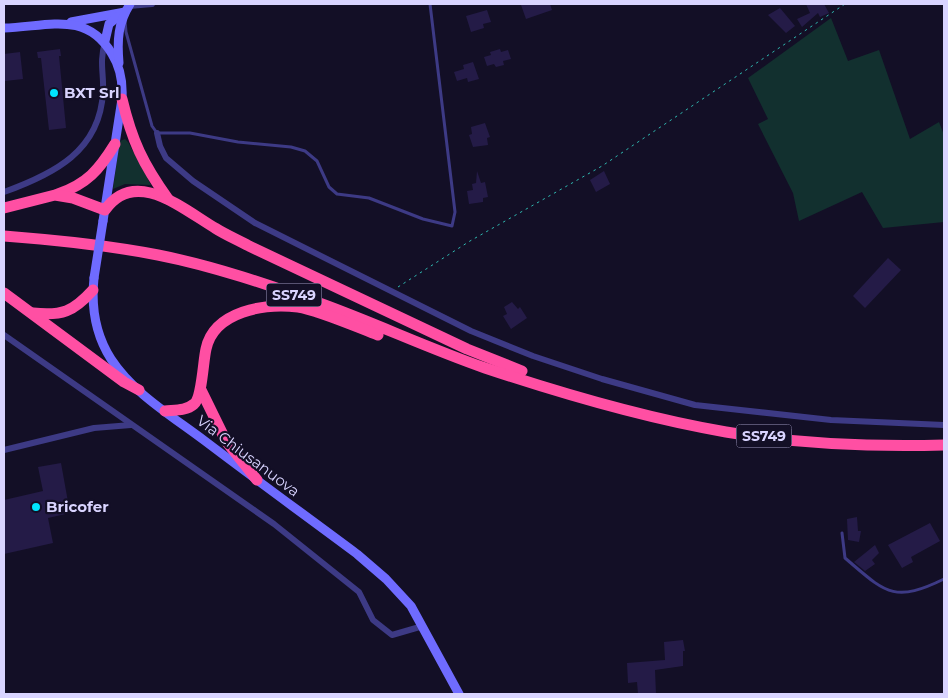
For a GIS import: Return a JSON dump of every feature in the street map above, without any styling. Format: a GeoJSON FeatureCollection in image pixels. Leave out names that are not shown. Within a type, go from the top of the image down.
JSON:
{"type":"FeatureCollection","features":[{"type":"Feature","properties":{"kind":"highway"},"geometry":{"type":"LineString","coordinates":[[122,99],[136,148],[147,169],[168,199]]}},
{"type":"Feature","properties":{"kind":"highway"},"geometry":{"type":"LineString","coordinates":[[4,208],[55,195],[84,183],[96,171],[115,144]]}},
{"type":"Feature","properties":{"kind":"highway"},"geometry":{"type":"LineString","coordinates":[[55,195],[73,198],[104,216],[111,200],[129,192],[139,191],[168,199],[217,230],[467,349],[502,364],[569,387],[588,398]]}},
{"type":"Feature","properties":{"kind":"highway","name":"SS749"},"geometry":{"type":"LineString","coordinates":[[4,236],[66,240],[160,256],[222,272],[322,305],[485,368],[657,418],[726,432],[808,442],[885,446],[944,446]]}},
{"type":"Feature","properties":{"kind":"highway"},"geometry":{"type":"LineString","coordinates":[[33,313],[64,313],[78,307],[94,284]]}},
{"type":"Feature","properties":{"kind":"highway"},"geometry":{"type":"LineString","coordinates":[[4,293],[124,382],[139,390]]}},
{"type":"Feature","properties":{"kind":"highway"},"geometry":{"type":"LineString","coordinates":[[165,411],[183,410],[195,404],[201,390],[202,369],[207,343],[218,327],[236,314],[267,307],[299,307],[451,361],[485,368]]}},
{"type":"Feature","properties":{"kind":"highway"},"geometry":{"type":"LineString","coordinates":[[201,390],[226,441],[257,480]]}},
{"type":"Feature","properties":{"kind":"street"},"geometry":{"type":"LineString","coordinates":[[4,28],[65,23],[128,7],[152,4]]}},
{"type":"Feature","properties":{"kind":"street"},"geometry":{"type":"LineString","coordinates":[[4,192],[55,170],[70,160],[94,130],[103,92],[100,65],[109,24],[128,7]]}},
{"type":"Feature","properties":{"kind":"street","name":"Via Chiusanuova"},"geometry":{"type":"LineString","coordinates":[[128,7],[117,36],[123,87],[122,99],[94,284],[96,324],[101,341],[118,369],[139,390],[357,554],[386,579],[411,606],[459,694]]}},
{"type":"Feature","properties":{"kind":"street"},"geometry":{"type":"LineString","coordinates":[[65,23],[90,29],[105,41],[119,65]]}},
{"type":"Feature","properties":{"kind":"street"},"geometry":{"type":"LineString","coordinates":[[157,133],[160,146],[166,158],[193,181],[255,223],[471,331],[533,356],[602,379],[695,405],[831,420],[944,425]]}},
{"type":"Feature","properties":{"kind":"street"},"geometry":{"type":"LineString","coordinates":[[4,334],[274,524],[359,592],[373,620],[392,635],[423,626]]}},
{"type":"Feature","properties":{"kind":"street"},"geometry":{"type":"LineString","coordinates":[[4,450],[94,428],[131,425]]}},
{"type":"Feature","properties":{"kind":"lane"},"geometry":{"type":"LineString","coordinates":[[128,7],[126,32],[152,126],[157,133],[190,134],[238,142],[291,147],[305,151],[317,161],[329,187],[337,194],[369,198],[423,219],[452,226],[455,212],[430,4]]}},
{"type":"Feature","properties":{"kind":"lane"},"geometry":{"type":"LineString","coordinates":[[842,533],[845,558],[881,588],[896,593],[910,593],[944,579]]}},
{"type":"Feature","properties":{"kind":"path"},"geometry":{"type":"LineString","coordinates":[[392,292],[470,241],[602,166],[845,4]]}},
{"type":"Feature","properties":{"kind":"green space"},"geometry":{"type":"Polygon","coordinates":[[[831,18],[848,61],[879,50],[910,139],[939,122],[944,135],[944,222],[883,228],[862,192],[799,221],[793,193],[758,124],[768,119],[748,78],[831,18]]]}},
{"type":"Feature","properties":{"kind":"green space"},"geometry":{"type":"Polygon","coordinates":[[[125,139],[151,185],[125,184],[113,189],[120,141],[125,139]]]}},
{"type":"Feature","properties":{"kind":"building"},"geometry":{"type":"Polygon","coordinates":[[[550,4],[552,10],[526,19],[521,5],[550,4]]]}},
{"type":"Feature","properties":{"kind":"building"},"geometry":{"type":"Polygon","coordinates":[[[806,4],[824,4],[829,13],[820,17],[818,13],[802,27],[797,19],[810,13],[806,4]]]}},
{"type":"Feature","properties":{"kind":"building"},"geometry":{"type":"Polygon","coordinates":[[[780,8],[795,26],[786,33],[768,15],[780,8]]]}},
{"type":"Feature","properties":{"kind":"building"},"geometry":{"type":"Polygon","coordinates":[[[487,10],[491,22],[483,24],[484,28],[471,32],[466,16],[487,10]]]}},
{"type":"Feature","properties":{"kind":"building","name":"BXT Srl"},"geometry":{"type":"Polygon","coordinates":[[[60,49],[61,56],[59,56],[66,128],[49,130],[41,58],[38,58],[37,52],[60,49]]]}},
{"type":"Feature","properties":{"kind":"building"},"geometry":{"type":"Polygon","coordinates":[[[500,49],[501,52],[508,50],[511,59],[503,61],[504,65],[496,67],[494,64],[487,66],[484,57],[491,55],[490,52],[500,49]]]}},
{"type":"Feature","properties":{"kind":"building"},"geometry":{"type":"Polygon","coordinates":[[[20,52],[23,79],[5,81],[4,54],[20,52]]]}},
{"type":"Feature","properties":{"kind":"building"},"geometry":{"type":"Polygon","coordinates":[[[473,62],[479,79],[468,82],[467,78],[457,81],[454,72],[464,69],[463,65],[473,62]]]}},
{"type":"Feature","properties":{"kind":"building"},"geometry":{"type":"Polygon","coordinates":[[[485,123],[490,137],[487,138],[488,145],[473,147],[469,135],[472,134],[471,127],[485,123]]]}},
{"type":"Feature","properties":{"kind":"building"},"geometry":{"type":"Polygon","coordinates":[[[477,171],[481,183],[485,182],[488,197],[483,198],[483,202],[469,204],[467,191],[473,190],[472,184],[476,183],[477,171]]]}},
{"type":"Feature","properties":{"kind":"building"},"geometry":{"type":"Polygon","coordinates":[[[604,171],[610,184],[596,192],[590,180],[604,171]]]}},
{"type":"Feature","properties":{"kind":"building"},"geometry":{"type":"Polygon","coordinates":[[[888,258],[901,270],[865,308],[853,296],[888,258]]]}},
{"type":"Feature","properties":{"kind":"building"},"geometry":{"type":"Polygon","coordinates":[[[512,302],[518,309],[520,307],[527,318],[511,329],[503,316],[507,314],[504,307],[512,302]]]}},
{"type":"Feature","properties":{"kind":"building","name":"Bricofer"},"geometry":{"type":"Polygon","coordinates":[[[61,463],[70,513],[48,518],[53,543],[4,554],[4,500],[43,491],[38,467],[61,463]]]}},
{"type":"Feature","properties":{"kind":"building"},"geometry":{"type":"Polygon","coordinates":[[[857,517],[858,531],[861,531],[859,542],[848,540],[847,519],[857,517]]]}},
{"type":"Feature","properties":{"kind":"building"},"geometry":{"type":"Polygon","coordinates":[[[930,523],[940,541],[911,557],[913,562],[902,568],[888,545],[930,523]]]}},
{"type":"Feature","properties":{"kind":"building"},"geometry":{"type":"Polygon","coordinates":[[[875,545],[879,553],[872,560],[875,564],[865,571],[854,562],[875,545]]]}},
{"type":"Feature","properties":{"kind":"building"},"geometry":{"type":"Polygon","coordinates":[[[683,640],[685,651],[683,651],[683,666],[655,670],[656,694],[638,694],[637,682],[628,683],[627,663],[665,660],[664,642],[683,640]]]}},
{"type":"Feature","properties":{"kind":"place","name":"BXT Srl"},"geometry":{"type":"Point","coordinates":[54,93]}},
{"type":"Feature","properties":{"kind":"place","name":"Bricofer"},"geometry":{"type":"Point","coordinates":[36,507]}}]}
